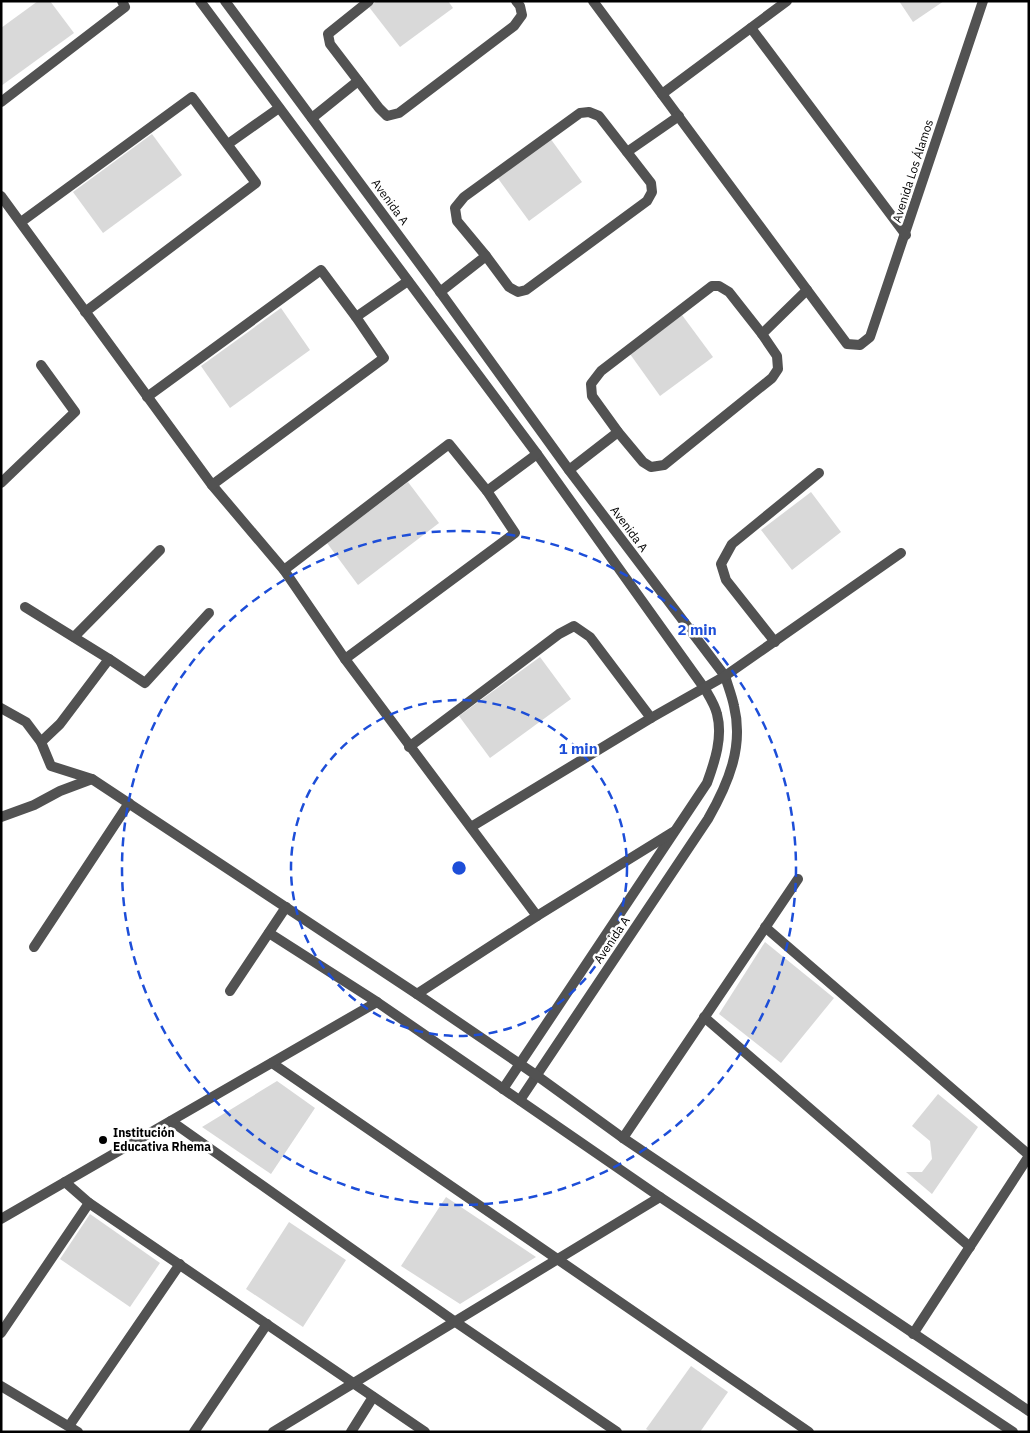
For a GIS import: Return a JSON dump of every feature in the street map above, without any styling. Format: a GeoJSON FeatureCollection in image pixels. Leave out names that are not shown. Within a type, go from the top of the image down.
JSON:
{"type":"FeatureCollection","features":[{"type":"Feature","properties":{"kind":"street"},"geometry":{"type":"LineString","coordinates":[[1,102],[125,7],[122,1]]}},
{"type":"Feature","properties":{"kind":"street","name":"Avenida A"},"geometry":{"type":"LineString","coordinates":[[200,1],[536,454],[705,689],[717,713],[719,739],[715,761],[707,783],[503,1089]]}},
{"type":"Feature","properties":{"kind":"street","name":"Avenida A"},"geometry":{"type":"LineString","coordinates":[[225,1],[433,282],[569,470],[725,676],[734,708],[737,739],[733,766],[722,795],[708,819],[520,1100]]}},
{"type":"Feature","properties":{"kind":"street"},"geometry":{"type":"LineString","coordinates":[[369,1],[328,34],[330,44],[378,108],[387,116],[399,113],[514,26],[522,16],[520,6],[516,1]]}},
{"type":"Feature","properties":{"kind":"street"},"geometry":{"type":"LineString","coordinates":[[593,1],[807,290],[762,334]]}},
{"type":"Feature","properties":{"kind":"street"},"geometry":{"type":"LineString","coordinates":[[662,94],[787,1]]}},
{"type":"Feature","properties":{"kind":"street","name":"Avenida Los Álamos"},"geometry":{"type":"LineString","coordinates":[[807,290],[847,344],[860,345],[870,337],[906,235],[983,1]]}},
{"type":"Feature","properties":{"kind":"street"},"geometry":{"type":"LineString","coordinates":[[751,28],[906,235]]}},
{"type":"Feature","properties":{"kind":"street"},"geometry":{"type":"LineString","coordinates":[[312,118],[358,80]]}},
{"type":"Feature","properties":{"kind":"street"},"geometry":{"type":"LineString","coordinates":[[21,222],[192,97],[256,183],[85,312]]}},
{"type":"Feature","properties":{"kind":"street"},"geometry":{"type":"LineString","coordinates":[[228,144],[279,108]]}},
{"type":"Feature","properties":{"kind":"street"},"geometry":{"type":"LineString","coordinates":[[589,112],[599,116],[651,184],[652,192],[647,201],[640,207],[526,290],[518,292],[509,287],[486,256],[457,221],[455,208],[464,197],[580,113],[589,112]]}},
{"type":"Feature","properties":{"kind":"street"},"geometry":{"type":"LineString","coordinates":[[627,152],[678,116]]}},
{"type":"Feature","properties":{"kind":"street"},"geometry":{"type":"LineString","coordinates":[[1,196],[212,485],[284,570],[345,659],[409,747],[537,916]]}},
{"type":"Feature","properties":{"kind":"street"},"geometry":{"type":"LineString","coordinates":[[440,292],[486,256]]}},
{"type":"Feature","properties":{"kind":"street"},"geometry":{"type":"LineString","coordinates":[[147,397],[321,270],[356,317],[384,358],[212,485]]}},
{"type":"Feature","properties":{"kind":"street"},"geometry":{"type":"LineString","coordinates":[[356,317],[408,280]]}},
{"type":"Feature","properties":{"kind":"street"},"geometry":{"type":"LineString","coordinates":[[418,293],[433,282]]}},
{"type":"Feature","properties":{"kind":"street"},"geometry":{"type":"LineString","coordinates":[[712,286],[719,286],[729,292],[777,356],[778,369],[772,378],[664,465],[651,467],[643,462],[618,432],[592,396],[590,384],[601,371],[712,286]]}},
{"type":"Feature","properties":{"kind":"street"},"geometry":{"type":"LineString","coordinates":[[1,483],[75,412],[41,365]]}},
{"type":"Feature","properties":{"kind":"street"},"geometry":{"type":"LineString","coordinates":[[569,470],[618,432]]}},
{"type":"Feature","properties":{"kind":"street"},"geometry":{"type":"LineString","coordinates":[[284,570],[449,444],[487,491],[515,533],[345,659]]}},
{"type":"Feature","properties":{"kind":"street"},"geometry":{"type":"LineString","coordinates":[[487,491],[536,454]]}},
{"type":"Feature","properties":{"kind":"street"},"geometry":{"type":"LineString","coordinates":[[775,642],[726,580],[721,564],[732,544],[819,473]]}},
{"type":"Feature","properties":{"kind":"street"},"geometry":{"type":"LineString","coordinates":[[74,636],[160,550]]}},
{"type":"Feature","properties":{"kind":"street"},"geometry":{"type":"LineString","coordinates":[[471,827],[651,718],[705,689],[901,553]]}},
{"type":"Feature","properties":{"kind":"street"},"geometry":{"type":"LineString","coordinates":[[25,607],[74,636],[145,683],[209,613]]}},
{"type":"Feature","properties":{"kind":"street"},"geometry":{"type":"LineString","coordinates":[[409,747],[559,634],[574,626],[590,637],[651,718]]}},
{"type":"Feature","properties":{"kind":"street"},"geometry":{"type":"LineString","coordinates":[[42,742],[60,724],[109,659]]}},
{"type":"Feature","properties":{"kind":"street"},"geometry":{"type":"LineString","coordinates":[[1,708],[26,722],[42,742],[51,766],[92,779],[417,994],[536,1075],[623,1138],[1029,1411]]}},
{"type":"Feature","properties":{"kind":"street"},"geometry":{"type":"LineString","coordinates":[[1,817],[34,805],[60,791],[92,779]]}},
{"type":"Feature","properties":{"kind":"street"},"geometry":{"type":"LineString","coordinates":[[34,947],[128,803]]}},
{"type":"Feature","properties":{"kind":"street"},"geometry":{"type":"LineString","coordinates":[[417,994],[537,916],[676,830]]}},
{"type":"Feature","properties":{"kind":"street"},"geometry":{"type":"LineString","coordinates":[[623,1138],[798,879]]}},
{"type":"Feature","properties":{"kind":"street"},"geometry":{"type":"LineString","coordinates":[[230,991],[286,908]]}},
{"type":"Feature","properties":{"kind":"street"},"geometry":{"type":"LineString","coordinates":[[765,927],[1029,1155],[914,1334]]}},
{"type":"Feature","properties":{"kind":"street"},"geometry":{"type":"LineString","coordinates":[[269,933],[377,1002],[660,1197],[1013,1432]]}},
{"type":"Feature","properties":{"kind":"street"},"geometry":{"type":"LineString","coordinates":[[1,1219],[377,1002]]}},
{"type":"Feature","properties":{"kind":"street"},"geometry":{"type":"LineString","coordinates":[[704,1017],[970,1247]]}},
{"type":"Feature","properties":{"kind":"street"},"geometry":{"type":"LineString","coordinates":[[272,1063],[809,1432]]}},
{"type":"Feature","properties":{"kind":"street"},"geometry":{"type":"LineString","coordinates":[[171,1121],[454,1321],[617,1432]]}},
{"type":"Feature","properties":{"kind":"street"},"geometry":{"type":"LineString","coordinates":[[65,1182],[89,1203],[425,1432]]}},
{"type":"Feature","properties":{"kind":"street"},"geometry":{"type":"LineString","coordinates":[[273,1432],[660,1197]]}},
{"type":"Feature","properties":{"kind":"street"},"geometry":{"type":"LineString","coordinates":[[1,1333],[89,1203]]}},
{"type":"Feature","properties":{"kind":"street"},"geometry":{"type":"LineString","coordinates":[[1,1386],[73,1429],[180,1264]]}},
{"type":"Feature","properties":{"kind":"street"},"geometry":{"type":"LineString","coordinates":[[194,1432],[267,1324]]}},
{"type":"Feature","properties":{"kind":"street"},"geometry":{"type":"LineString","coordinates":[[351,1432],[373,1396]]}},
{"type":"Feature","properties":{"kind":"shaded area"},"geometry":{"type":"Polygon","coordinates":[[[38,1],[50,1],[74,33],[1,86],[1,28],[38,1]]]}},
{"type":"Feature","properties":{"kind":"shaded area"},"geometry":{"type":"Polygon","coordinates":[[[377,1],[448,1],[453,8],[400,47],[369,7],[377,1]]]}},
{"type":"Feature","properties":{"kind":"shaded area"},"geometry":{"type":"Polygon","coordinates":[[[899,1],[944,1],[913,22],[899,1]]]}},
{"type":"Feature","properties":{"kind":"shaded area"},"geometry":{"type":"Polygon","coordinates":[[[152,134],[182,175],[103,233],[73,192],[152,134]]]}},
{"type":"Feature","properties":{"kind":"shaded area"},"geometry":{"type":"Polygon","coordinates":[[[550,138],[582,182],[529,221],[497,177],[550,138]]]}},
{"type":"Feature","properties":{"kind":"shaded area"},"geometry":{"type":"Polygon","coordinates":[[[281,308],[310,350],[230,408],[201,366],[281,308]]]}},
{"type":"Feature","properties":{"kind":"shaded area"},"geometry":{"type":"Polygon","coordinates":[[[682,315],[713,357],[660,396],[630,354],[682,315]]]}},
{"type":"Feature","properties":{"kind":"shaded area"},"geometry":{"type":"Polygon","coordinates":[[[408,482],[439,523],[358,585],[327,543],[408,482]]]}},
{"type":"Feature","properties":{"kind":"shaded area"},"geometry":{"type":"Polygon","coordinates":[[[811,492],[841,532],[792,570],[761,530],[811,492]]]}},
{"type":"Feature","properties":{"kind":"shaded area"},"geometry":{"type":"Polygon","coordinates":[[[540,657],[571,699],[490,758],[459,716],[540,657]]]}},
{"type":"Feature","properties":{"kind":"shaded area"},"geometry":{"type":"Polygon","coordinates":[[[765,942],[834,998],[781,1063],[719,1014],[765,942]]]}},
{"type":"Feature","properties":{"kind":"shaded area"},"geometry":{"type":"Polygon","coordinates":[[[277,1081],[315,1108],[271,1174],[202,1127],[277,1081]]]}},
{"type":"Feature","properties":{"kind":"shaded area"},"geometry":{"type":"Polygon","coordinates":[[[938,1094],[978,1127],[932,1194],[906,1172],[922,1172],[932,1159],[930,1141],[912,1126],[938,1094]]]}},
{"type":"Feature","properties":{"kind":"shaded area"},"geometry":{"type":"Polygon","coordinates":[[[446,1197],[536,1257],[460,1304],[401,1266],[446,1197]]]}},
{"type":"Feature","properties":{"kind":"shaded area"},"geometry":{"type":"Polygon","coordinates":[[[90,1214],[160,1263],[130,1307],[60,1259],[90,1214]]]}},
{"type":"Feature","properties":{"kind":"shaded area"},"geometry":{"type":"Polygon","coordinates":[[[289,1222],[346,1260],[303,1327],[246,1289],[289,1222]]]}},
{"type":"Feature","properties":{"kind":"shaded area"},"geometry":{"type":"Polygon","coordinates":[[[691,1366],[728,1392],[700,1432],[651,1432],[646,1429],[691,1366]]]}},
{"type":"Feature","properties":{"kind":"place","name":"Institución Educativa Rhema"},"geometry":{"type":"Point","coordinates":[103,1140]}}]}
